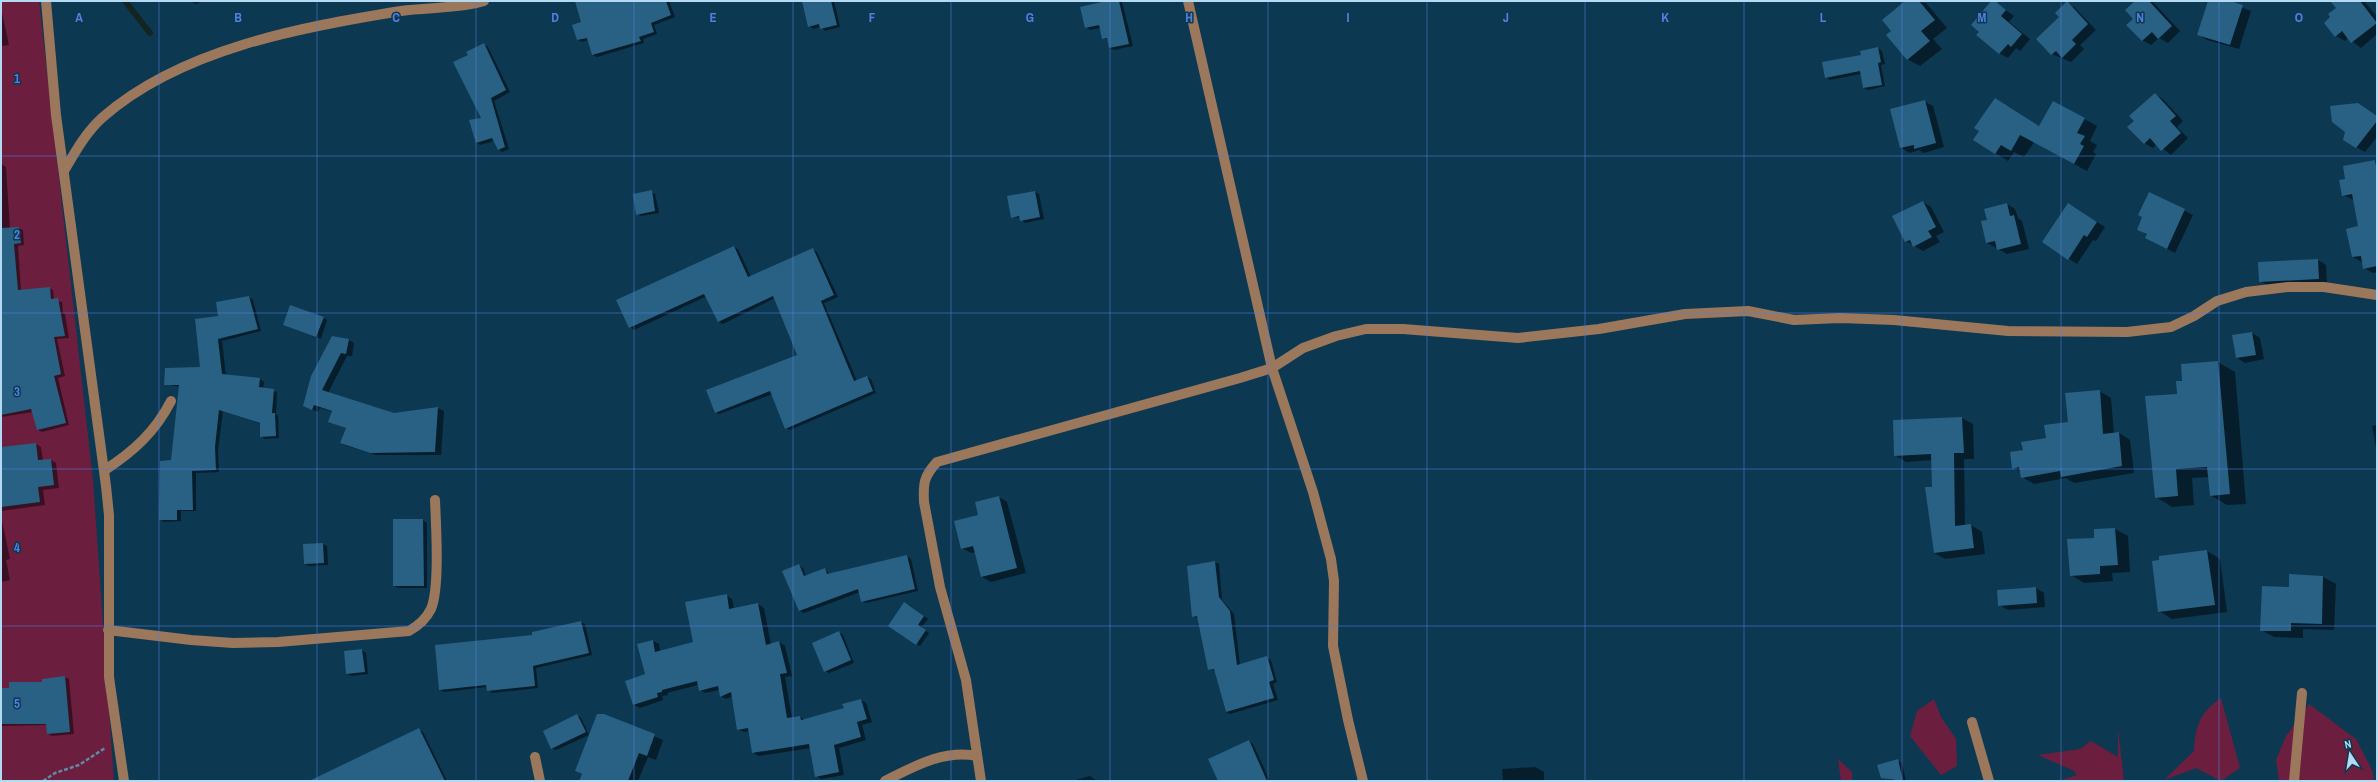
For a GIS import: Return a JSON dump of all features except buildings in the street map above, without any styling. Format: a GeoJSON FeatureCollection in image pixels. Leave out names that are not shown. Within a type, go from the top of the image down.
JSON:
{"type":"FeatureCollection","features":[{"type":"Feature","properties":{"kind":"street"},"geometry":{"type":"LineString","coordinates":[[46,1],[50,62],[94,407],[105,470],[109,515],[109,677],[124,781]]}},
{"type":"Feature","properties":{"kind":"street"},"geometry":{"type":"LineString","coordinates":[[64,171],[77,148],[102,118],[135,94],[180,69],[244,45],[346,20],[484,1]]}},
{"type":"Feature","properties":{"kind":"street"},"geometry":{"type":"LineString","coordinates":[[1188,1],[1272,368],[1313,492],[1331,559],[1334,581],[1333,646],[1346,713],[1363,781]]}},
{"type":"Feature","properties":{"kind":"street"},"geometry":{"type":"LineString","coordinates":[[981,781],[966,680],[940,587],[923,489],[926,474],[938,462],[1240,378],[1272,368],[1303,348],[1336,336],[1366,329],[1403,329],[1518,338],[1599,329],[1685,314],[1748,311],[1794,320],[1840,318],[1894,320],[2008,331],[2127,332],[2171,327],[2194,316],[2217,301],[2246,292],[2288,287],[2324,287],[2377,295]]}},
{"type":"Feature","properties":{"kind":"street"},"geometry":{"type":"LineString","coordinates":[[105,470],[144,441],[161,420],[171,401]]}},
{"type":"Feature","properties":{"kind":"street"},"geometry":{"type":"LineString","coordinates":[[108,630],[191,640],[233,643],[278,642],[409,631],[423,621],[431,609],[435,582],[435,500]]}},
{"type":"Feature","properties":{"kind":"street"},"geometry":{"type":"LineString","coordinates":[[2294,781],[2302,693]]}},
{"type":"Feature","properties":{"kind":"street"},"geometry":{"type":"LineString","coordinates":[[1972,722],[1989,781]]}},
{"type":"Feature","properties":{"kind":"street"},"geometry":{"type":"LineString","coordinates":[[885,781],[920,764],[939,758],[957,754],[977,756]]}},
{"type":"Feature","properties":{"kind":"street"},"geometry":{"type":"LineString","coordinates":[[535,757],[540,781]]}},
{"type":"Feature","properties":{"kind":"path"},"geometry":{"type":"LineString","coordinates":[[43,781],[55,773],[79,765],[118,738]]}},
{"type":"Feature","properties":{"kind":"shaded area"},"geometry":{"type":"Polygon","coordinates":[[[1,1],[39,1],[93,480],[114,781],[1,781],[1,1]]]}},
{"type":"Feature","properties":{"kind":"shaded area"},"geometry":{"type":"Polygon","coordinates":[[[2221,698],[2240,768],[2221,781],[2196,768],[2164,780],[2194,751],[2197,727],[2203,715],[2221,698]]]}},
{"type":"Feature","properties":{"kind":"shaded area"},"geometry":{"type":"Polygon","coordinates":[[[1934,699],[1941,717],[1956,739],[1957,766],[1941,775],[1910,736],[1917,711],[1934,699]]]}},
{"type":"Feature","properties":{"kind":"shaded area"},"geometry":{"type":"Polygon","coordinates":[[[2309,704],[2356,739],[2373,772],[2374,781],[2279,781],[2276,760],[2286,736],[2309,704]]]}},
{"type":"Feature","properties":{"kind":"shaded area"},"geometry":{"type":"Polygon","coordinates":[[[2118,728],[2124,781],[2059,781],[2077,775],[2074,771],[2038,755],[2080,749],[2091,741],[2118,757],[2118,728]]]}},
{"type":"Feature","properties":{"kind":"shaded area"},"geometry":{"type":"Polygon","coordinates":[[[1838,759],[1852,772],[1852,781],[1841,781],[1838,759]]]}},
{"type":"Feature","properties":{"kind":"waterway"},"geometry":{"type":"LineString","coordinates":[[125,1],[150,33]]}}]}
